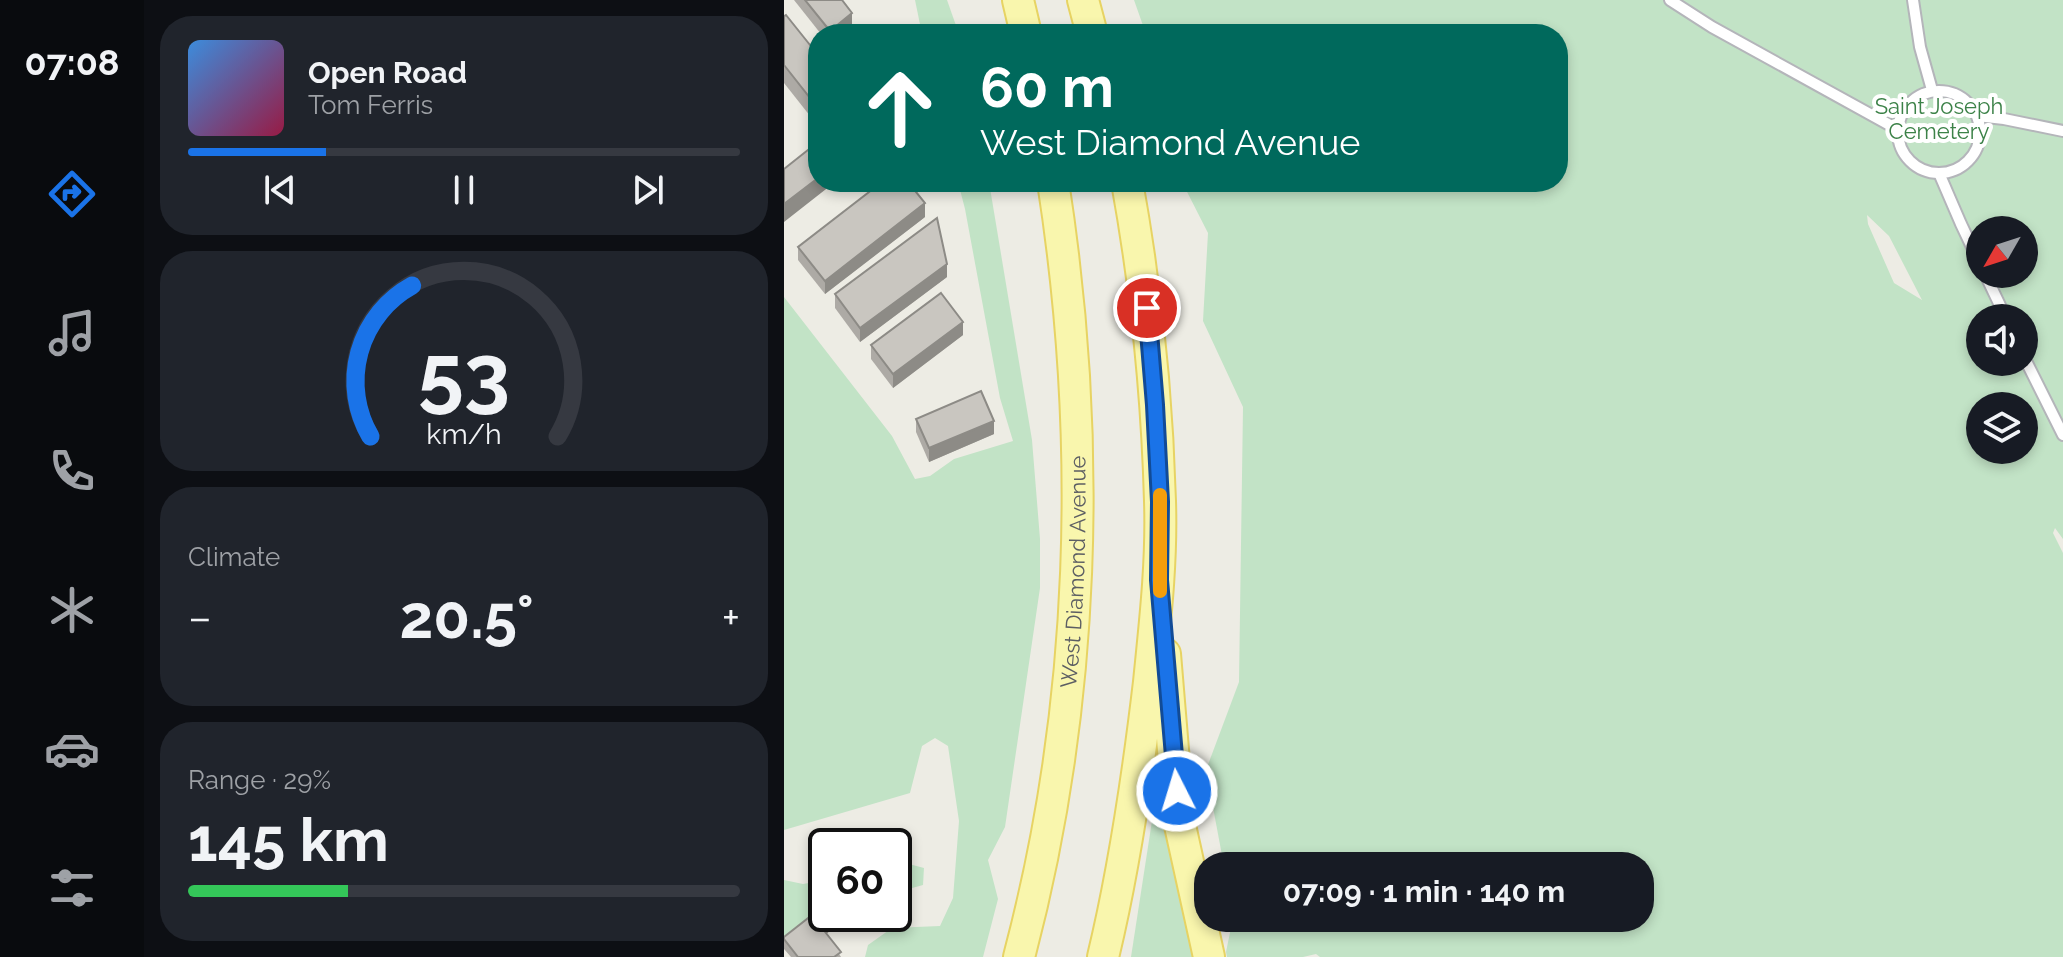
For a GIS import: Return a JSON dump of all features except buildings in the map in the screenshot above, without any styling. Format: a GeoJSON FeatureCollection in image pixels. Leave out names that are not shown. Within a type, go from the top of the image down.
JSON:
{"type":"FeatureCollection","features":[{"type":"Feature","properties":{"kind":"main road"},"geometry":{"type":"LineString","coordinates":[[1018,0],[1024,24]]}},
{"type":"Feature","properties":{"kind":"main road"},"geometry":{"type":"LineString","coordinates":[[1083,0],[1089,24]]}},
{"type":"Feature","properties":{"kind":"main road","name":"West Diamond Avenue"},"geometry":{"type":"LineString","coordinates":[[1019,957],[1055,788],[1074,616],[1079,512],[1075,374],[1054,192]]}},
{"type":"Feature","properties":{"kind":"main road"},"geometry":{"type":"LineString","coordinates":[[1103,957],[1128,840],[1139,767],[1159,580],[1160,502],[1155,405],[1147,308],[1129,192]]}},
{"type":"Feature","properties":{"kind":"main road"},"geometry":{"type":"LineString","coordinates":[[1159,580],[1179,821],[1209,957]]}},
{"type":"Feature","properties":{"kind":"lane"},"geometry":{"type":"LineString","coordinates":[[1670,0],[1712,27],[1897,129]]}},
{"type":"Feature","properties":{"kind":"lane"},"geometry":{"type":"LineString","coordinates":[[1913,0],[1920,47],[1932,90]]}},
{"type":"Feature","properties":{"kind":"lane"},"geometry":{"type":"LineString","coordinates":[[1932,90],[1960,96],[1977,116],[1979,143],[1973,155],[1952,171],[1926,171],[1914,165],[1899,143],[1897,129],[1900,115],[1908,103],[1932,90]]}},
{"type":"Feature","properties":{"kind":"lane"},"geometry":{"type":"LineString","coordinates":[[1977,116],[2063,131]]}},
{"type":"Feature","properties":{"kind":"lane"},"geometry":{"type":"LineString","coordinates":[[1939,173],[1966,233]]}},
{"type":"Feature","properties":{"kind":"lane"},"geometry":{"type":"LineString","coordinates":[[2034,376],[2063,435]]}},
{"type":"Feature","properties":{"kind":"green space"},"geometry":{"type":"Polygon","coordinates":[[[915,0],[947,0],[955,24],[920,24],[915,0]]]}},
{"type":"Feature","properties":{"kind":"green space","name":"Saint Joseph Cemetery"},"geometry":{"type":"Polygon","coordinates":[[[1134,0],[2063,0],[2063,539],[2055,528],[2053,533],[2063,553],[2063,957],[1320,957],[1316,954],[1303,957],[1227,957],[1230,932],[1654,932],[1654,852],[1221,852],[1206,770],[1239,682],[1243,407],[1203,321],[1208,233],[1187,192],[1568,192],[1568,24],[1142,24],[1134,0]],[[1867,215],[1894,283],[1922,300],[1889,236],[1867,215]]]}},
{"type":"Feature","properties":{"kind":"green space"},"geometry":{"type":"Polygon","coordinates":[[[961,192],[991,192],[1032,440],[1040,539],[1040,588],[1005,827],[988,860],[998,899],[983,957],[865,957],[868,945],[886,932],[912,932],[912,927],[940,926],[953,898],[959,821],[948,746],[935,738],[922,746],[910,793],[784,830],[784,297],[892,436],[915,479],[930,476],[954,459],[1013,441],[1000,398],[961,192]]]}},
{"type":"Feature","properties":{"kind":"green space"},"geometry":{"type":"Polygon","coordinates":[[[1162,756],[1196,957],[1131,957],[1162,756]]]}},
{"type":"Feature","properties":{"kind":"green space"},"geometry":{"type":"Polygon","coordinates":[[[912,865],[924,868],[923,885],[912,888],[912,865]]]}},
{"type":"Feature","properties":{"kind":"green space"},"geometry":{"type":"Polygon","coordinates":[[[784,880],[808,883],[808,924],[784,949],[784,880]]]}},
{"type":"Feature","properties":{"kind":"slow traffic"},"geometry":{"type":"LineString","coordinates":[[1160,495],[1160,591]]}},
{"type":"Feature","properties":{"kind":"route"},"geometry":{"type":"LineString","coordinates":[[1147,308],[1160,502],[1159,580],[1177,791]]}}]}
